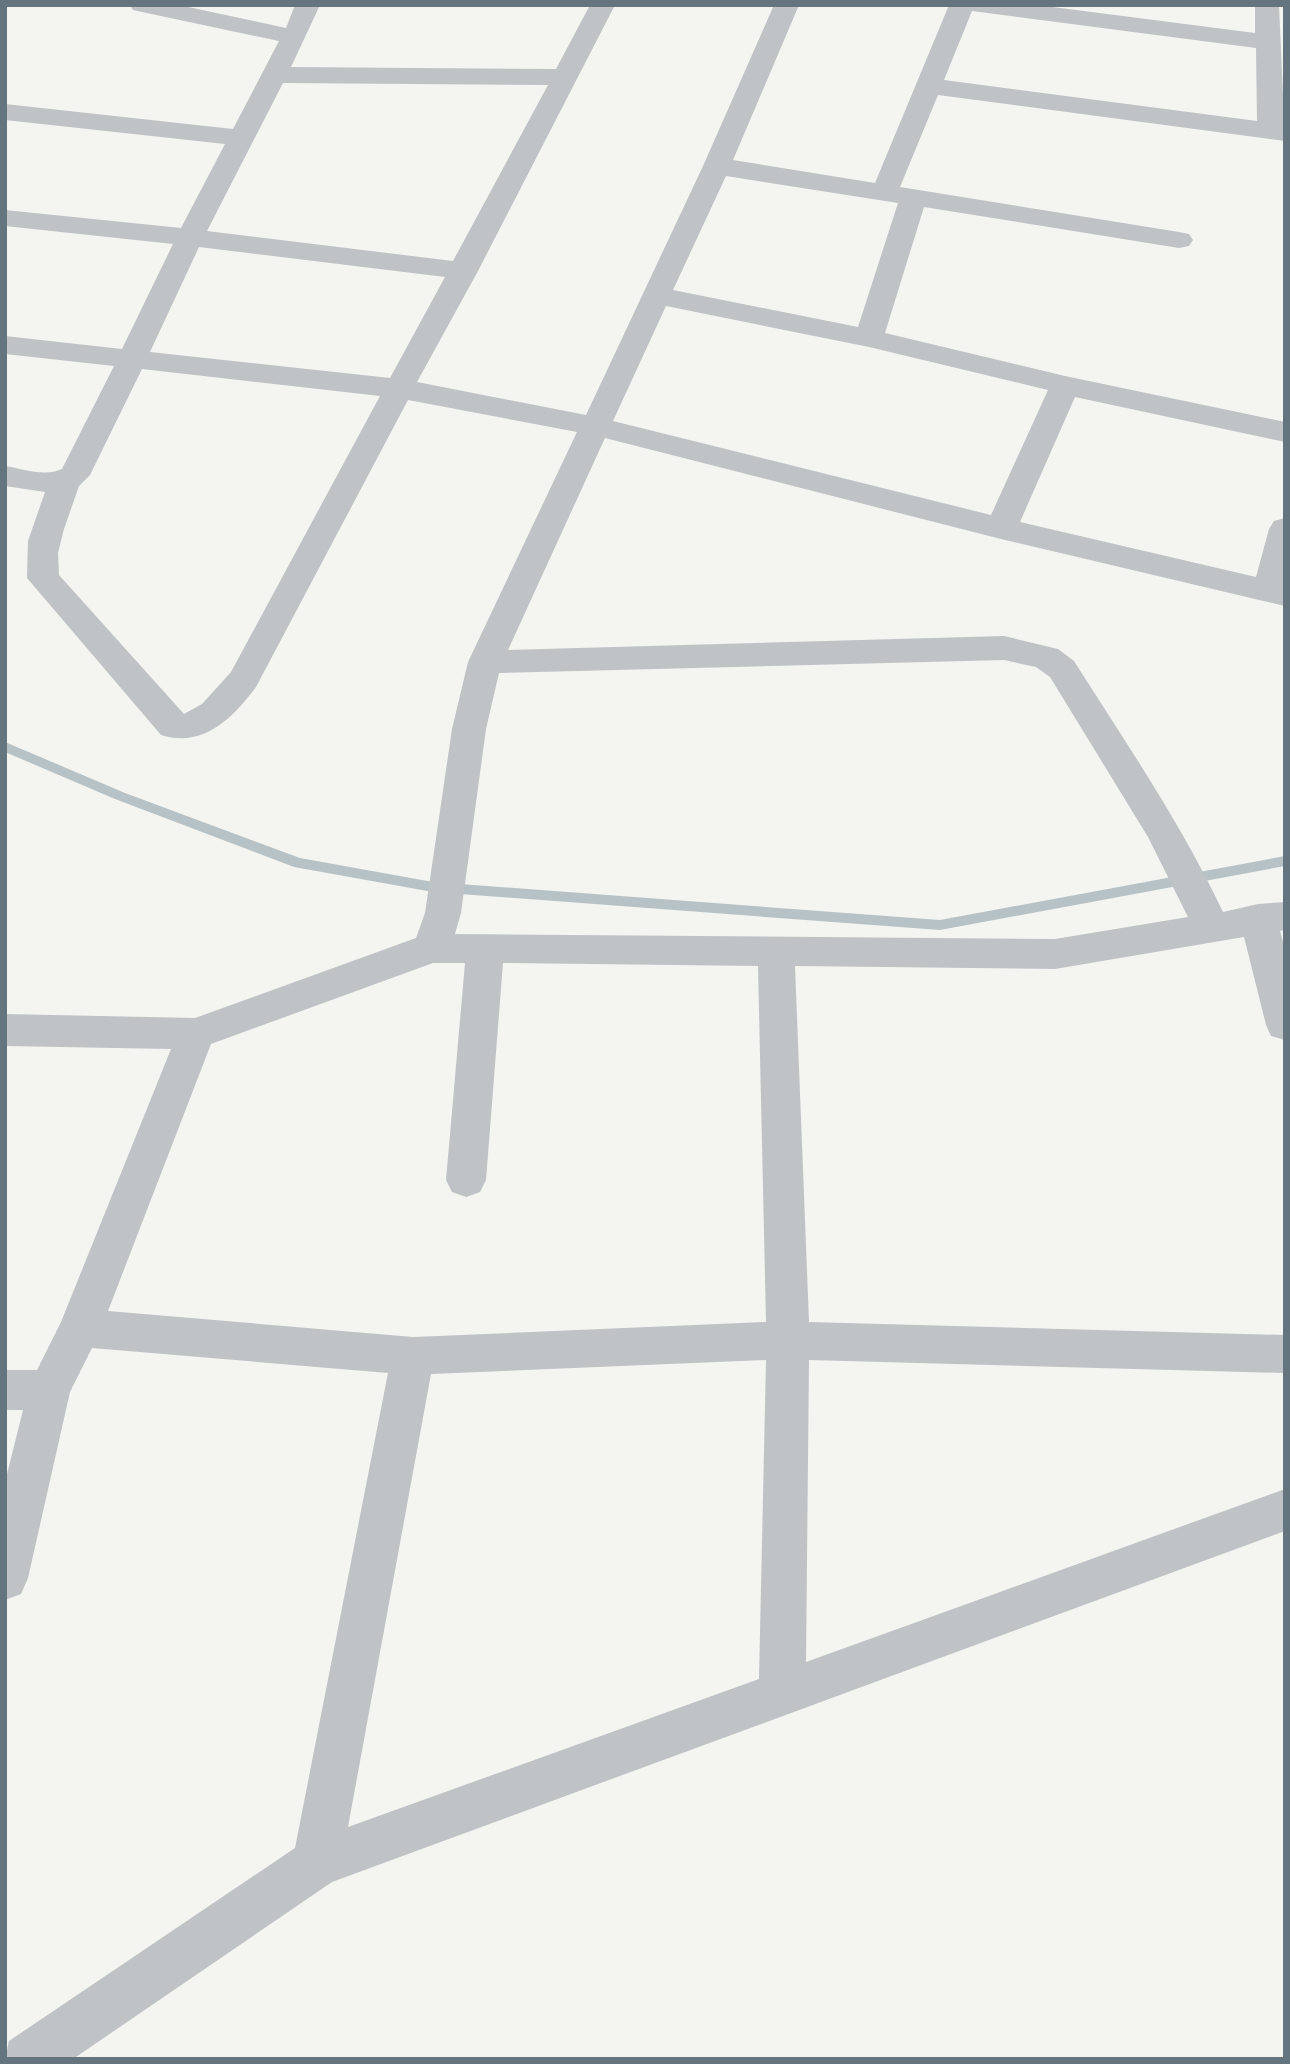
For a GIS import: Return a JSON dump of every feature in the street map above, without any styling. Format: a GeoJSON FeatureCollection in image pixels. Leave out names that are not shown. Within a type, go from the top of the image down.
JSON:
{"type":"FeatureCollection","features":[{"type":"Feature","properties":{"kind":"street"},"geometry":{"type":"LineString","coordinates":[[142,5],[294,37]]}},
{"type":"Feature","properties":{"kind":"street"},"geometry":{"type":"LineString","coordinates":[[5,476],[51,482],[65,481],[74,475],[190,237],[308,5]]}},
{"type":"Feature","properties":{"kind":"street"},"geometry":{"type":"LineString","coordinates":[[65,481],[43,542],[40,561],[43,578],[173,726],[186,728],[198,724],[225,704],[244,679],[397,388],[464,271],[603,5]]}},
{"type":"Feature","properties":{"kind":"street"},"geometry":{"type":"LineString","coordinates":[[432,948],[443,913],[470,729],[485,662],[717,166],[787,5]]}},
{"type":"Feature","properties":{"kind":"street"},"geometry":{"type":"LineString","coordinates":[[884,193],[962,5]]}},
{"type":"Feature","properties":{"kind":"street"},"geometry":{"type":"LineString","coordinates":[[976,5],[1268,42]]}},
{"type":"Feature","properties":{"kind":"street"},"geometry":{"type":"LineString","coordinates":[[928,86],[1278,132],[1268,42],[1267,5]]}},
{"type":"Feature","properties":{"kind":"street"},"geometry":{"type":"LineString","coordinates":[[274,75],[565,77]]}},
{"type":"Feature","properties":{"kind":"street"},"geometry":{"type":"LineString","coordinates":[[5,112],[242,138]]}},
{"type":"Feature","properties":{"kind":"street"},"geometry":{"type":"LineString","coordinates":[[717,166],[1179,240]]}},
{"type":"Feature","properties":{"kind":"street"},"geometry":{"type":"LineString","coordinates":[[869,338],[913,198]]}},
{"type":"Feature","properties":{"kind":"street"},"geometry":{"type":"LineString","coordinates":[[5,218],[190,237],[464,271]]}},
{"type":"Feature","properties":{"kind":"street"},"geometry":{"type":"LineString","coordinates":[[656,295],[869,338],[1065,385],[1285,432]]}},
{"type":"Feature","properties":{"kind":"street"},"geometry":{"type":"LineString","coordinates":[[5,345],[397,388],[594,426],[1001,528],[1277,593],[1285,529]]}},
{"type":"Feature","properties":{"kind":"street"},"geometry":{"type":"LineString","coordinates":[[1001,528],[1065,385]]}},
{"type":"Feature","properties":{"kind":"street"},"geometry":{"type":"LineString","coordinates":[[485,662],[1004,648],[1046,657],[1062,669],[1168,843],[1196,892],[1211,927]]}},
{"type":"Feature","properties":{"kind":"street"},"geometry":{"type":"LineString","coordinates":[[5,1030],[196,1034],[432,948],[1055,954],[1271,917],[1285,1025]]}},
{"type":"Feature","properties":{"kind":"street"},"geometry":{"type":"LineString","coordinates":[[466,1180],[485,949]]}},
{"type":"Feature","properties":{"kind":"street"},"geometry":{"type":"LineString","coordinates":[[776,952],[788,1340],[782,1692]]}},
{"type":"Feature","properties":{"kind":"street"},"geometry":{"type":"LineString","coordinates":[[5,1578],[49,1390],[80,1328],[196,1034]]}},
{"type":"Feature","properties":{"kind":"street"},"geometry":{"type":"LineString","coordinates":[[80,1328],[413,1356],[788,1340],[1285,1354]]}},
{"type":"Feature","properties":{"kind":"street"},"geometry":{"type":"LineString","coordinates":[[317,1863],[413,1356]]}},
{"type":"Feature","properties":{"kind":"street"},"geometry":{"type":"LineString","coordinates":[[5,1390],[49,1390]]}},
{"type":"Feature","properties":{"kind":"street"},"geometry":{"type":"LineString","coordinates":[[27,2059],[317,1863],[1285,1510]]}},
{"type":"Feature","properties":{"kind":"waterway"},"geometry":{"type":"LineString","coordinates":[[5,747],[120,796],[299,863],[433,887],[940,925],[1285,861]]}}]}
